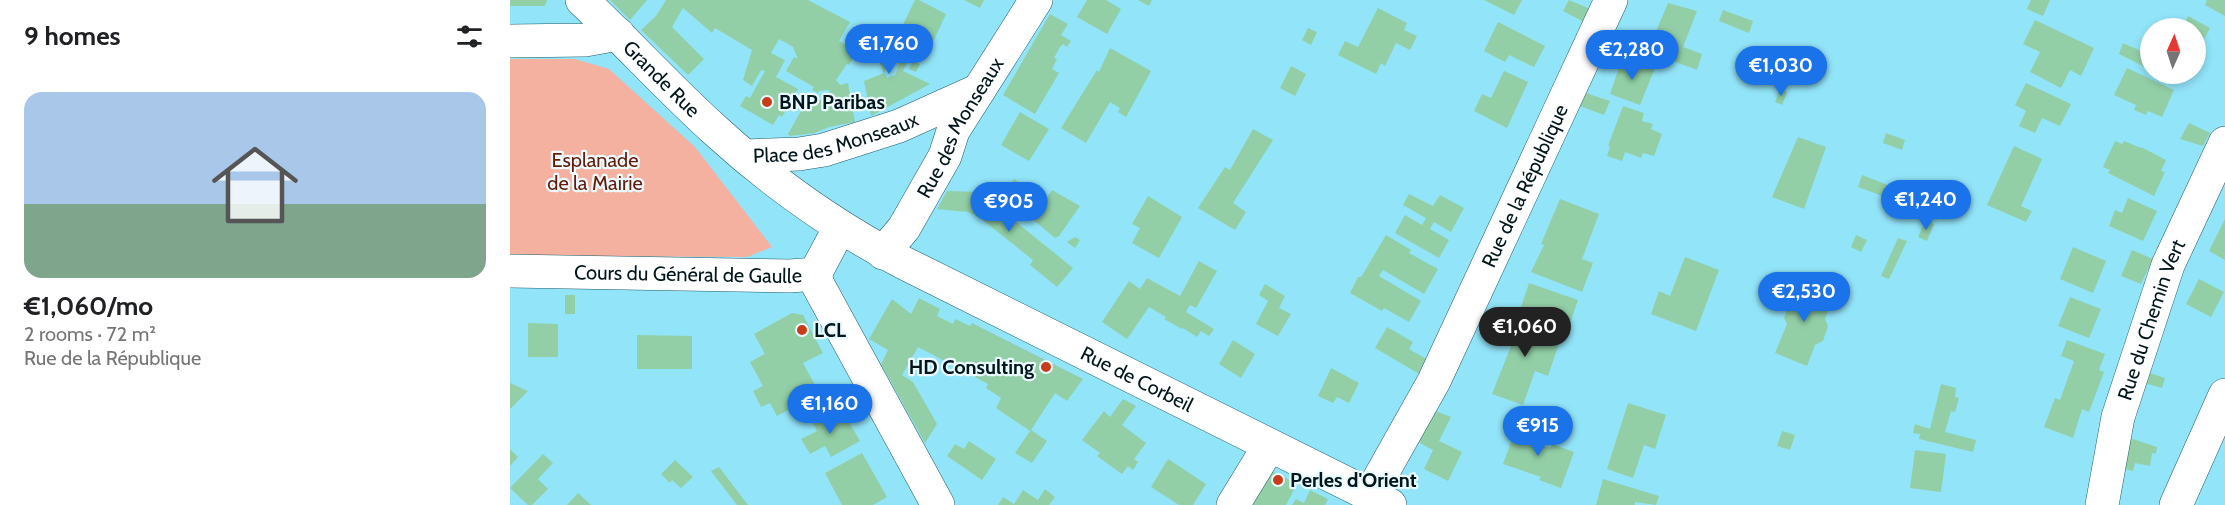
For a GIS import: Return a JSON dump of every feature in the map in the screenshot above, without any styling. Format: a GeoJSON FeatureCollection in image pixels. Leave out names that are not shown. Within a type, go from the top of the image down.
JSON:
{"type":"FeatureCollection","features":[{"type":"Feature","properties":{"kind":"street","name":"Grande Rue"},"geometry":{"type":"LineString","coordinates":[[582,0],[716,131],[745,156]]}},
{"type":"Feature","properties":{"kind":"street","name":"Rue des Monseaux"},"geometry":{"type":"LineString","coordinates":[[884,253],[903,228],[945,156],[953,131],[1036,0]]}},
{"type":"Feature","properties":{"kind":"street","name":"Rue de la République"},"geometry":{"type":"LineString","coordinates":[[1380,500],[1611,0]]}},
{"type":"Feature","properties":{"kind":"street"},"geometry":{"type":"LineString","coordinates":[[510,41],[585,40],[618,34]]}},
{"type":"Feature","properties":{"kind":"street","name":"Place des Monseaux"},"geometry":{"type":"LineString","coordinates":[[745,156],[799,154],[824,150],[899,126],[979,90]]}},
{"type":"Feature","properties":{"kind":"street","name":"Rue du Chemin Vert"},"geometry":{"type":"LineString","coordinates":[[2102,505],[2118,417],[2168,265],[2225,142]]}},
{"type":"Feature","properties":{"kind":"street","name":"Place des Monseaux"},"geometry":{"type":"LineString","coordinates":[[745,156],[840,227],[884,253]]}},
{"type":"Feature","properties":{"kind":"street","name":"Cours du Général de Gaulle"},"geometry":{"type":"LineString","coordinates":[[510,272],[790,276],[814,274],[840,227]]}},
{"type":"Feature","properties":{"kind":"street","name":"Rue de Corbeil"},"geometry":{"type":"LineString","coordinates":[[884,253],[1380,500]]}},
{"type":"Feature","properties":{"kind":"street"},"geometry":{"type":"LineString","coordinates":[[814,274],[938,505]]}},
{"type":"Feature","properties":{"kind":"street"},"geometry":{"type":"LineString","coordinates":[[2176,505],[2225,395]]}},
{"type":"Feature","properties":{"kind":"street"},"geometry":{"type":"LineString","coordinates":[[1233,505],[1269,446]]}},
{"type":"Feature","properties":{"kind":"green space","name":"Esplanade de la Mairie"},"geometry":{"type":"Polygon","coordinates":[[[510,59],[575,59],[609,69],[695,147],[772,247],[747,257],[510,256],[510,59]]]}},
{"type":"Feature","properties":{"kind":"building"},"geometry":{"type":"Polygon","coordinates":[[[510,0],[547,0],[545,6],[510,6],[510,0]]]}},
{"type":"Feature","properties":{"kind":"building"},"geometry":{"type":"Polygon","coordinates":[[[610,0],[647,0],[630,20],[610,0]]]}},
{"type":"Feature","properties":{"kind":"building"},"geometry":{"type":"Polygon","coordinates":[[[666,0],[808,0],[850,22],[839,41],[857,51],[836,80],[840,85],[848,83],[855,122],[829,127],[815,133],[790,136],[788,134],[806,102],[830,98],[829,90],[818,93],[812,90],[814,87],[786,71],[794,57],[798,59],[793,47],[779,39],[771,53],[785,60],[776,77],[798,89],[782,117],[779,115],[773,125],[740,106],[746,96],[750,98],[765,71],[761,70],[752,86],[743,80],[752,50],[715,28],[712,33],[683,8],[672,27],[704,59],[688,75],[641,30],[656,16],[666,0]]]}},
{"type":"Feature","properties":{"kind":"building"},"geometry":{"type":"Polygon","coordinates":[[[915,0],[946,14],[932,44],[901,29],[915,0]]]}},
{"type":"Feature","properties":{"kind":"building"},"geometry":{"type":"Polygon","coordinates":[[[964,0],[984,0],[980,8],[964,0]]]}},
{"type":"Feature","properties":{"kind":"building"},"geometry":{"type":"Polygon","coordinates":[[[1087,0],[1106,0],[1121,9],[1107,34],[1077,17],[1087,0]]]}},
{"type":"Feature","properties":{"kind":"building"},"geometry":{"type":"Polygon","coordinates":[[[1138,0],[1152,0],[1149,6],[1138,0]]]}},
{"type":"Feature","properties":{"kind":"building"},"geometry":{"type":"Polygon","coordinates":[[[1484,0],[1522,0],[1514,15],[1484,0]]]}},
{"type":"Feature","properties":{"kind":"building"},"geometry":{"type":"Polygon","coordinates":[[[1569,0],[1590,9],[1584,22],[1563,11],[1569,0]]]}},
{"type":"Feature","properties":{"kind":"building"},"geometry":{"type":"Polygon","coordinates":[[[2031,0],[2050,0],[2043,16],[2027,9],[2031,0]]]}},
{"type":"Feature","properties":{"kind":"building"},"geometry":{"type":"Polygon","coordinates":[[[2207,0],[2225,0],[2225,16],[2205,5],[2207,0]]]}},
{"type":"Feature","properties":{"kind":"building"},"geometry":{"type":"Polygon","coordinates":[[[1668,3],[1697,11],[1683,47],[1702,54],[1697,70],[1641,49],[1647,34],[1654,36],[1668,3]]]}},
{"type":"Feature","properties":{"kind":"building"},"geometry":{"type":"Polygon","coordinates":[[[1378,8],[1407,23],[1404,30],[1417,36],[1410,50],[1396,43],[1385,66],[1381,63],[1376,74],[1338,55],[1345,41],[1358,47],[1378,8]]]}},
{"type":"Feature","properties":{"kind":"building"},"geometry":{"type":"Polygon","coordinates":[[[1723,10],[1753,21],[1749,33],[1719,21],[1723,10]]]}},
{"type":"Feature","properties":{"kind":"building"},"geometry":{"type":"Polygon","coordinates":[[[1050,14],[1068,24],[1061,35],[1071,41],[1067,47],[1063,44],[1060,47],[1054,58],[1057,59],[1052,69],[1059,73],[1035,114],[1003,95],[1050,14]]]}},
{"type":"Feature","properties":{"kind":"building"},"geometry":{"type":"Polygon","coordinates":[[[2035,20],[2094,48],[2081,76],[2070,70],[2061,88],[2030,72],[2040,52],[2023,44],[2035,20]]]}},
{"type":"Feature","properties":{"kind":"building"},"geometry":{"type":"Polygon","coordinates":[[[1498,22],[1545,46],[1534,67],[1509,55],[1505,62],[1484,51],[1498,22]]]}},
{"type":"Feature","properties":{"kind":"building"},"geometry":{"type":"Polygon","coordinates":[[[1308,28],[1317,32],[1311,45],[1302,40],[1308,28]]]}},
{"type":"Feature","properties":{"kind":"building"},"geometry":{"type":"Polygon","coordinates":[[[872,33],[912,54],[903,71],[930,84],[871,116],[864,81],[884,73],[879,61],[862,52],[872,33]],[[895,57],[890,67],[887,66],[884,73],[887,78],[895,75],[901,60],[895,57]]]}},
{"type":"Feature","properties":{"kind":"building"},"geometry":{"type":"Polygon","coordinates":[[[2123,43],[2140,51],[2140,64],[2119,54],[2123,43]]]}},
{"type":"Feature","properties":{"kind":"building"},"geometry":{"type":"Polygon","coordinates":[[[1110,48],[1151,71],[1126,117],[1118,112],[1120,108],[1110,102],[1086,143],[1061,128],[1097,70],[1099,72],[1110,48]]]}},
{"type":"Feature","properties":{"kind":"building"},"geometry":{"type":"Polygon","coordinates":[[[1623,56],[1655,68],[1640,105],[1610,94],[1623,56]]]}},
{"type":"Feature","properties":{"kind":"building"},"geometry":{"type":"Polygon","coordinates":[[[913,61],[920,64],[916,72],[909,69],[913,61]]]}},
{"type":"Feature","properties":{"kind":"building"},"geometry":{"type":"Polygon","coordinates":[[[1291,66],[1306,74],[1295,96],[1280,88],[1291,66]]]}},
{"type":"Feature","properties":{"kind":"building"},"geometry":{"type":"Polygon","coordinates":[[[2127,68],[2140,74],[2140,84],[2161,84],[2174,90],[2162,117],[2148,111],[2146,115],[2134,110],[2136,105],[2114,95],[2127,68]]]}},
{"type":"Feature","properties":{"kind":"building"},"geometry":{"type":"Polygon","coordinates":[[[1504,71],[1528,82],[1507,128],[1474,111],[1482,94],[1491,98],[1504,71]]]}},
{"type":"Feature","properties":{"kind":"building"},"geometry":{"type":"Polygon","coordinates":[[[2026,83],[2071,104],[2060,126],[2042,118],[2035,133],[2019,126],[2026,111],[2015,105],[2026,83]]]}},
{"type":"Feature","properties":{"kind":"building"},"geometry":{"type":"Polygon","coordinates":[[[1780,89],[1787,92],[1782,105],[1775,102],[1780,89]]]}},
{"type":"Feature","properties":{"kind":"building"},"geometry":{"type":"Polygon","coordinates":[[[1586,93],[1610,101],[1604,115],[1580,106],[1586,93]]]}},
{"type":"Feature","properties":{"kind":"building"},"geometry":{"type":"Polygon","coordinates":[[[1623,106],[1644,113],[1642,121],[1653,124],[1651,129],[1662,134],[1654,156],[1643,153],[1641,158],[1625,152],[1622,161],[1607,156],[1610,147],[1608,146],[1623,106]]]}},
{"type":"Feature","properties":{"kind":"building"},"geometry":{"type":"Polygon","coordinates":[[[1020,112],[1049,129],[1029,161],[1001,145],[1020,112]]]}},
{"type":"Feature","properties":{"kind":"building"},"geometry":{"type":"Polygon","coordinates":[[[2189,123],[2210,133],[2203,146],[2180,139],[2189,123]]]}},
{"type":"Feature","properties":{"kind":"building"},"geometry":{"type":"Polygon","coordinates":[[[1253,129],[1273,140],[1233,203],[1246,212],[1235,230],[1198,208],[1225,167],[1230,170],[1253,129]]]}},
{"type":"Feature","properties":{"kind":"building"},"geometry":{"type":"Polygon","coordinates":[[[1886,133],[1905,140],[1902,150],[1883,143],[1886,133]]]}},
{"type":"Feature","properties":{"kind":"building"},"geometry":{"type":"Polygon","coordinates":[[[1798,137],[1826,147],[1804,209],[1772,197],[1798,137]]]}},
{"type":"Feature","properties":{"kind":"building"},"geometry":{"type":"Polygon","coordinates":[[[2115,141],[2122,144],[2124,141],[2141,147],[2166,160],[2161,171],[2165,172],[2154,196],[2108,173],[2110,170],[2103,167],[2115,141]]]}},
{"type":"Feature","properties":{"kind":"building"},"geometry":{"type":"Polygon","coordinates":[[[2014,146],[2042,159],[2021,206],[2032,211],[2026,222],[1987,205],[2014,146]]]}},
{"type":"Feature","properties":{"kind":"building"},"geometry":{"type":"Polygon","coordinates":[[[1862,175],[1906,192],[1902,203],[1858,187],[1862,175]]]}},
{"type":"Feature","properties":{"kind":"building"},"geometry":{"type":"Polygon","coordinates":[[[1014,179],[1045,200],[1052,190],[1080,206],[1059,236],[1055,238],[1031,218],[1034,213],[1004,193],[1014,179]]]}},
{"type":"Feature","properties":{"kind":"building"},"geometry":{"type":"Polygon","coordinates":[[[1942,186],[1950,189],[1943,205],[1935,201],[1942,186]]]}},
{"type":"Feature","properties":{"kind":"building"},"geometry":{"type":"Polygon","coordinates":[[[947,191],[979,192],[1073,268],[1057,287],[1030,265],[1033,260],[980,218],[968,212],[937,209],[947,191]]]}},
{"type":"Feature","properties":{"kind":"building"},"geometry":{"type":"Polygon","coordinates":[[[1409,194],[1433,206],[1440,195],[1464,208],[1451,232],[1434,222],[1430,229],[1449,240],[1439,258],[1395,233],[1405,215],[1422,225],[1426,218],[1403,205],[1409,194]]]}},
{"type":"Feature","properties":{"kind":"building"},"geometry":{"type":"Polygon","coordinates":[[[1148,196],[1182,217],[1159,258],[1132,243],[1140,228],[1132,224],[1148,196]]]}},
{"type":"Feature","properties":{"kind":"building"},"geometry":{"type":"Polygon","coordinates":[[[2128,198],[2157,211],[2143,241],[2109,226],[2115,210],[2122,213],[2128,198]]]}},
{"type":"Feature","properties":{"kind":"building"},"geometry":{"type":"Polygon","coordinates":[[[1560,199],[1599,214],[1582,259],[1593,263],[1582,292],[1531,272],[1544,245],[1541,244],[1560,199]]]}},
{"type":"Feature","properties":{"kind":"building"},"geometry":{"type":"Polygon","coordinates":[[[2225,219],[2225,260],[2209,251],[2225,219]]]}},
{"type":"Feature","properties":{"kind":"building"},"geometry":{"type":"Polygon","coordinates":[[[1926,220],[1934,224],[1927,241],[1918,237],[1926,220]]]}},
{"type":"Feature","properties":{"kind":"building"},"geometry":{"type":"Polygon","coordinates":[[[1386,235],[1411,250],[1409,253],[1438,269],[1424,294],[1383,270],[1379,276],[1421,301],[1409,322],[1384,308],[1382,311],[1350,293],[1386,235]]]}},
{"type":"Feature","properties":{"kind":"building"},"geometry":{"type":"Polygon","coordinates":[[[1856,235],[1867,240],[1861,252],[1851,247],[1856,235]]]}},
{"type":"Feature","properties":{"kind":"building"},"geometry":{"type":"Polygon","coordinates":[[[1075,237],[1080,240],[1075,248],[1067,242],[1075,237]]]}},
{"type":"Feature","properties":{"kind":"building"},"geometry":{"type":"Polygon","coordinates":[[[1898,238],[1907,241],[1889,279],[1881,276],[1898,238]]]}},
{"type":"Feature","properties":{"kind":"building"},"geometry":{"type":"Polygon","coordinates":[[[2073,247],[2106,261],[2093,293],[2060,279],[2073,247]]]}},
{"type":"Feature","properties":{"kind":"building"},"geometry":{"type":"Polygon","coordinates":[[[2132,250],[2153,259],[2141,284],[2121,276],[2132,250]]]}},
{"type":"Feature","properties":{"kind":"building"},"geometry":{"type":"Polygon","coordinates":[[[1685,257],[1719,270],[1696,331],[1651,314],[1659,291],[1670,296],[1685,257]]]}},
{"type":"Feature","properties":{"kind":"building"},"geometry":{"type":"Polygon","coordinates":[[[1199,261],[1217,271],[1196,308],[1190,305],[1186,312],[1214,329],[1209,336],[1201,331],[1197,337],[1164,319],[1166,317],[1149,307],[1127,339],[1102,322],[1129,281],[1140,289],[1147,278],[1180,296],[1199,261]]]}},
{"type":"Feature","properties":{"kind":"building"},"geometry":{"type":"Polygon","coordinates":[[[2199,279],[2224,292],[2211,317],[2186,304],[2199,279]]]}},
{"type":"Feature","properties":{"kind":"building"},"geometry":{"type":"Polygon","coordinates":[[[1797,281],[1833,295],[1825,319],[1828,326],[1823,341],[1815,345],[1807,366],[1775,353],[1787,324],[1784,318],[1797,281]]]}},
{"type":"Feature","properties":{"kind":"building"},"geometry":{"type":"Polygon","coordinates":[[[1529,283],[1578,300],[1569,326],[1520,310],[1529,283]]]}},
{"type":"Feature","properties":{"kind":"building"},"geometry":{"type":"Polygon","coordinates":[[[1265,284],[1285,296],[1279,308],[1291,314],[1278,336],[1256,324],[1268,301],[1259,295],[1265,284]]]}},
{"type":"Feature","properties":{"kind":"building"},"geometry":{"type":"Polygon","coordinates":[[[565,295],[575,295],[575,314],[565,314],[565,295]]]}},
{"type":"Feature","properties":{"kind":"building"},"geometry":{"type":"Polygon","coordinates":[[[2070,297],[2101,309],[2089,338],[2058,326],[2070,297]]]}},
{"type":"Feature","properties":{"kind":"building"},"geometry":{"type":"Polygon","coordinates":[[[919,298],[940,309],[937,316],[953,324],[955,319],[970,326],[972,323],[1083,379],[1067,401],[1055,393],[1031,430],[1047,441],[1032,463],[1015,453],[1030,431],[996,408],[1001,398],[986,388],[988,384],[918,347],[902,375],[913,382],[937,424],[925,443],[881,364],[888,350],[869,339],[892,299],[911,314],[919,298]]]}},
{"type":"Feature","properties":{"kind":"building"},"geometry":{"type":"Polygon","coordinates":[[[792,313],[803,315],[823,353],[803,363],[822,398],[790,415],[788,410],[777,416],[770,403],[761,407],[753,391],[763,386],[750,362],[765,354],[754,334],[792,313]]]}},
{"type":"Feature","properties":{"kind":"building"},"geometry":{"type":"Polygon","coordinates":[[[1510,316],[1562,334],[1548,376],[1535,371],[1523,405],[1492,394],[1511,346],[1501,342],[1510,316]]]}},
{"type":"Feature","properties":{"kind":"building"},"geometry":{"type":"Polygon","coordinates":[[[528,323],[558,324],[558,357],[528,357],[528,323]]]}},
{"type":"Feature","properties":{"kind":"building"},"geometry":{"type":"Polygon","coordinates":[[[1387,327],[1413,342],[1409,349],[1428,360],[1421,375],[1375,348],[1387,327]]]}},
{"type":"Feature","properties":{"kind":"building"},"geometry":{"type":"Polygon","coordinates":[[[637,335],[692,336],[692,369],[637,369],[637,335]]]}},
{"type":"Feature","properties":{"kind":"building"},"geometry":{"type":"Polygon","coordinates":[[[1233,340],[1255,354],[1241,378],[1219,364],[1233,340]]]}},
{"type":"Feature","properties":{"kind":"building"},"geometry":{"type":"Polygon","coordinates":[[[2067,340],[2105,354],[2099,370],[2104,372],[2089,412],[2082,409],[2073,438],[2044,427],[2055,398],[2060,400],[2074,361],[2061,356],[2067,340]]]}},
{"type":"Feature","properties":{"kind":"building"},"geometry":{"type":"Polygon","coordinates":[[[1331,368],[1359,383],[1349,403],[1337,397],[1333,403],[1318,396],[1331,368]]]}},
{"type":"Feature","properties":{"kind":"building"},"geometry":{"type":"Polygon","coordinates":[[[2141,370],[2165,378],[2162,388],[2144,383],[2141,370]]]}},
{"type":"Feature","properties":{"kind":"building"},"geometry":{"type":"Polygon","coordinates":[[[510,383],[528,391],[510,409],[510,383]]]}},
{"type":"Feature","properties":{"kind":"building"},"geometry":{"type":"Polygon","coordinates":[[[1941,384],[1956,388],[1955,397],[1959,398],[1955,412],[1951,411],[1945,432],[1976,440],[1973,452],[1919,439],[1920,434],[1913,433],[1915,424],[1930,429],[1941,384]]]}},
{"type":"Feature","properties":{"kind":"building"},"geometry":{"type":"Polygon","coordinates":[[[1123,399],[1136,406],[1122,425],[1146,443],[1134,459],[1138,462],[1133,470],[1128,466],[1122,474],[1097,456],[1100,453],[1082,440],[1104,411],[1110,417],[1123,399]]]}},
{"type":"Feature","properties":{"kind":"building"},"geometry":{"type":"Polygon","coordinates":[[[1628,403],[1666,415],[1655,449],[1644,445],[1633,478],[1607,469],[1628,403]]]}},
{"type":"Feature","properties":{"kind":"building"},"geometry":{"type":"Polygon","coordinates":[[[825,409],[833,422],[845,415],[860,441],[831,457],[825,446],[810,454],[801,439],[817,431],[810,418],[825,409]]]}},
{"type":"Feature","properties":{"kind":"building"},"geometry":{"type":"Polygon","coordinates":[[[1436,411],[1451,417],[1439,441],[1462,452],[1448,481],[1424,469],[1433,450],[1418,442],[1436,411]]]}},
{"type":"Feature","properties":{"kind":"building"},"geometry":{"type":"Polygon","coordinates":[[[1520,417],[1533,422],[1527,440],[1550,448],[1552,444],[1574,452],[1561,488],[1539,480],[1541,477],[1503,464],[1520,417]]]}},
{"type":"Feature","properties":{"kind":"building"},"geometry":{"type":"Polygon","coordinates":[[[1782,431],[1795,435],[1790,450],[1777,446],[1782,431]]]}},
{"type":"Feature","properties":{"kind":"building"},"geometry":{"type":"Polygon","coordinates":[[[2124,436],[2157,447],[2156,454],[2152,453],[2150,466],[2135,463],[2133,471],[2117,467],[2124,436]]]}},
{"type":"Feature","properties":{"kind":"building"},"geometry":{"type":"Polygon","coordinates":[[[969,441],[996,459],[982,480],[947,456],[955,444],[964,449],[969,441]]]}},
{"type":"Feature","properties":{"kind":"building"},"geometry":{"type":"Polygon","coordinates":[[[510,449],[518,457],[510,466],[510,449]]]}},
{"type":"Feature","properties":{"kind":"building"},"geometry":{"type":"Polygon","coordinates":[[[1915,450],[1946,454],[1941,492],[1910,488],[1915,450]]]}},
{"type":"Feature","properties":{"kind":"building"},"geometry":{"type":"Polygon","coordinates":[[[862,453],[887,497],[873,505],[842,505],[825,473],[862,453]]]}},
{"type":"Feature","properties":{"kind":"building"},"geometry":{"type":"Polygon","coordinates":[[[543,454],[553,463],[538,479],[548,489],[532,505],[528,505],[510,488],[543,454]]]}},
{"type":"Feature","properties":{"kind":"building"},"geometry":{"type":"Polygon","coordinates":[[[1168,459],[1206,484],[1193,505],[1179,505],[1151,487],[1168,459]]]}},
{"type":"Feature","properties":{"kind":"building"},"geometry":{"type":"Polygon","coordinates":[[[675,460],[693,477],[681,488],[672,480],[670,483],[661,474],[675,460]]]}},
{"type":"Feature","properties":{"kind":"building"},"geometry":{"type":"Polygon","coordinates":[[[719,467],[748,505],[737,505],[711,471],[719,467]]]}},
{"type":"Feature","properties":{"kind":"building"},"geometry":{"type":"Polygon","coordinates":[[[1274,472],[1297,484],[1286,505],[1246,505],[1264,476],[1274,472]]]}},
{"type":"Feature","properties":{"kind":"building"},"geometry":{"type":"Polygon","coordinates":[[[1603,479],[1659,496],[1656,505],[1635,502],[1635,505],[1596,505],[1603,479]]]}},
{"type":"Feature","properties":{"kind":"building"},"geometry":{"type":"Polygon","coordinates":[[[1045,489],[1055,497],[1049,505],[998,505],[1003,497],[1014,504],[1023,490],[1038,500],[1045,489]]]}},
{"type":"Feature","properties":{"kind":"building"},"geometry":{"type":"Polygon","coordinates":[[[1310,490],[1328,499],[1325,505],[1292,505],[1296,499],[1304,503],[1310,490]]]}},
{"type":"Feature","properties":{"kind":"building"},"geometry":{"type":"Polygon","coordinates":[[[578,493],[591,505],[567,505],[578,493]]]}},
{"type":"Feature","properties":{"kind":"place","name":"BNP Paribas"},"geometry":{"type":"Point","coordinates":[767,102]}},
{"type":"Feature","properties":{"kind":"place","name":"LCL"},"geometry":{"type":"Point","coordinates":[802,330]}},
{"type":"Feature","properties":{"kind":"place","name":"HD Consulting"},"geometry":{"type":"Point","coordinates":[1046,367]}},
{"type":"Feature","properties":{"kind":"place","name":"Perles d'Orient"},"geometry":{"type":"Point","coordinates":[1278,480]}}]}
